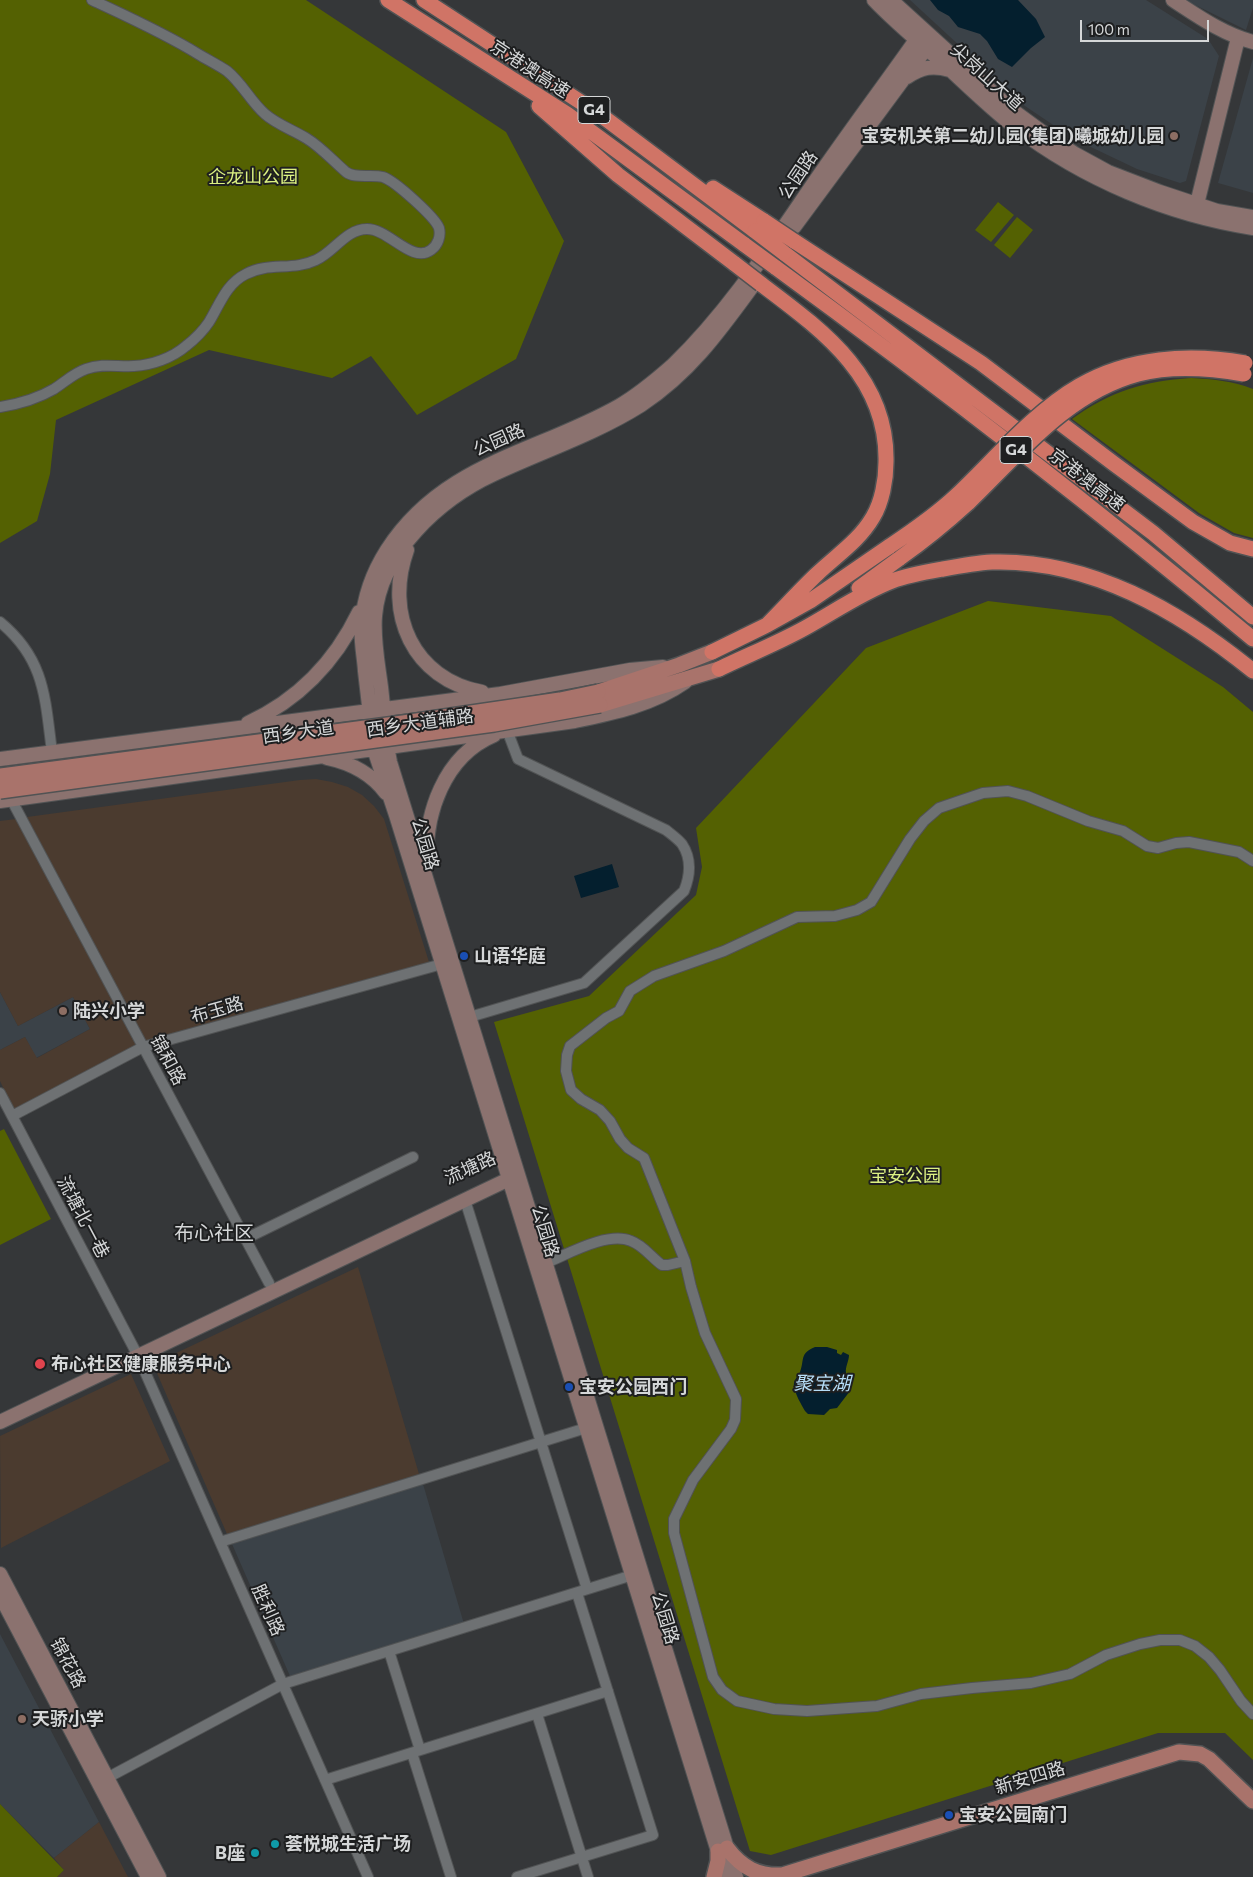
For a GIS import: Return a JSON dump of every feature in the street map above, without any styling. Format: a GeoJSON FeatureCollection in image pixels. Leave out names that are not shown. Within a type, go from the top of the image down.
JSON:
{"type":"FeatureCollection","features":[{"type":"Feature","properties":{"kind":"highway","name":"京港澳高速"},"geometry":{"type":"LineString","coordinates":[[388,0],[566,114],[869,336],[1142,546],[1253,638]]}},
{"type":"Feature","properties":{"kind":"highway","name":"京港澳高速"},"geometry":{"type":"LineString","coordinates":[[424,0],[602,116],[651,152],[760,226],[784,253],[1153,533],[1253,617]]}},
{"type":"Feature","properties":{"kind":"highway"},"geometry":{"type":"LineString","coordinates":[[500,72],[618,175],[806,318],[849,359],[865,381],[875,401],[886,451],[886,472],[874,516],[859,537],[817,574],[767,626]]}},
{"type":"Feature","properties":{"kind":"highway"},"geometry":{"type":"LineString","coordinates":[[760,226],[794,241],[981,363],[1113,464],[1193,522],[1230,544],[1253,549]]}},
{"type":"Feature","properties":{"kind":"highway"},"geometry":{"type":"LineString","coordinates":[[712,652],[767,626],[810,601],[935,514],[956,496],[1012,440],[1054,404],[1079,386],[1109,372],[1134,365],[1189,357],[1219,358],[1249,370]]}},
{"type":"Feature","properties":{"kind":"highway"},"geometry":{"type":"LineString","coordinates":[[803,629],[936,532],[1023,448],[1061,414],[1085,397],[1138,374],[1191,368],[1249,370]]}},
{"type":"Feature","properties":{"kind":"highway"},"geometry":{"type":"LineString","coordinates":[[719,668],[803,629],[871,590],[894,580],[962,565],[992,562],[1054,568],[1115,585],[1144,598],[1201,631],[1253,671]]}},
{"type":"Feature","properties":{"kind":"main road","name":"尖岗山大道"},"geometry":{"type":"LineString","coordinates":[[874,0],[892,19],[925,39],[1012,110],[1063,146],[1108,172],[1195,210],[1217,211],[1253,217]]}},
{"type":"Feature","properties":{"kind":"main road","name":"尖岗山大道"},"geometry":{"type":"LineString","coordinates":[[891,0],[950,70],[1015,127],[1063,159],[1118,188],[1253,228]]}},
{"type":"Feature","properties":{"kind":"main road"},"geometry":{"type":"LineString","coordinates":[[1173,0],[1216,28],[1238,38],[1253,42]]}},
{"type":"Feature","properties":{"kind":"main road"},"geometry":{"type":"LineString","coordinates":[[892,19],[901,40],[899,63]]}},
{"type":"Feature","properties":{"kind":"main road"},"geometry":{"type":"LineString","coordinates":[[1195,210],[1238,38]]}},
{"type":"Feature","properties":{"kind":"main road","name":"公园路"},"geometry":{"type":"LineString","coordinates":[[377,710],[361,636],[364,602],[374,575],[392,543],[412,518],[433,498],[478,470],[619,406],[650,385],[681,357],[740,288],[899,63],[925,39]]}},
{"type":"Feature","properties":{"kind":"main road","name":"公园路"},"geometry":{"type":"LineString","coordinates":[[464,1018],[442,964],[391,800],[381,748],[377,710],[375,632],[376,606],[381,588],[391,568],[413,535],[441,507],[470,486],[617,419],[652,397],[696,360],[729,321],[797,224],[904,78],[925,39]]}},
{"type":"Feature","properties":{"kind":"main road"},"geometry":{"type":"LineString","coordinates":[[904,78],[928,67],[940,67],[950,70]]}},
{"type":"Feature","properties":{"kind":"main road"},"geometry":{"type":"LineString","coordinates":[[413,535],[403,564],[399,592],[402,620],[412,644],[428,667],[440,677],[469,690],[500,694]]}},
{"type":"Feature","properties":{"kind":"main road"},"geometry":{"type":"LineString","coordinates":[[236,728],[282,705],[310,681],[340,646],[364,602]]}},
{"type":"Feature","properties":{"kind":"main road"},"geometry":{"type":"LineString","coordinates":[[599,699],[712,652]]}},
{"type":"Feature","properties":{"kind":"main road","name":"西乡大道辅路"},"geometry":{"type":"LineString","coordinates":[[0,759],[500,694],[630,670],[679,665]]}},
{"type":"Feature","properties":{"kind":"main road"},"geometry":{"type":"LineString","coordinates":[[599,699],[690,678],[719,668]]}},
{"type":"Feature","properties":{"kind":"main road","name":"西乡大道辅路"},"geometry":{"type":"LineString","coordinates":[[4,797],[381,748],[575,720],[630,709],[673,690],[690,678]]}},
{"type":"Feature","properties":{"kind":"main road"},"geometry":{"type":"LineString","coordinates":[[464,736],[456,734],[450,729],[447,715],[449,708],[454,702],[465,698]]}},
{"type":"Feature","properties":{"kind":"main road","name":"西乡大道"},"geometry":{"type":"LineString","coordinates":[[0,776],[560,700],[599,699]]}},
{"type":"Feature","properties":{"kind":"main road","name":"西乡大道"},"geometry":{"type":"LineString","coordinates":[[4,797],[494,724],[599,699]]}},
{"type":"Feature","properties":{"kind":"main road"},"geometry":{"type":"LineString","coordinates":[[285,722],[300,728],[305,738],[303,758],[324,758],[353,765],[380,785],[391,800]]}},
{"type":"Feature","properties":{"kind":"main road"},"geometry":{"type":"LineString","coordinates":[[427,881],[426,855],[428,833],[432,810],[440,789],[461,758],[490,737],[507,730]]}},
{"type":"Feature","properties":{"kind":"main road","name":"公园路"},"geometry":{"type":"LineString","coordinates":[[381,748],[390,762],[427,881],[464,1018],[586,1428],[637,1574]]}},
{"type":"Feature","properties":{"kind":"main road","name":"公园路"},"geometry":{"type":"LineString","coordinates":[[511,1173],[546,1263],[637,1574],[723,1850],[736,1877]]}},
{"type":"Feature","properties":{"kind":"main road","name":"流塘路"},"geometry":{"type":"LineString","coordinates":[[0,1412],[136,1352],[465,1200],[511,1173]]}},
{"type":"Feature","properties":{"kind":"main road","name":"流塘路"},"geometry":{"type":"LineString","coordinates":[[0,1422],[269,1284],[511,1173]]}},
{"type":"Feature","properties":{"kind":"main road","name":"锦花路"},"geometry":{"type":"LineString","coordinates":[[0,1574],[159,1877]]}},
{"type":"Feature","properties":{"kind":"main road","name":"锦花路"},"geometry":{"type":"LineString","coordinates":[[0,1595],[148,1877]]}},
{"type":"Feature","properties":{"kind":"main road","name":"新安四路"},"geometry":{"type":"LineString","coordinates":[[779,1876],[1179,1752],[1200,1754],[1209,1759],[1253,1801]]}},
{"type":"Feature","properties":{"kind":"main road","name":"新安四路"},"geometry":{"type":"LineString","coordinates":[[808,1877],[1182,1761],[1197,1763],[1204,1767],[1253,1814]]}},
{"type":"Feature","properties":{"kind":"main road"},"geometry":{"type":"LineString","coordinates":[[714,1877],[723,1850],[751,1871],[779,1876]]}},
{"type":"Feature","properties":{"kind":"main road","name":"公园路"},"geometry":{"type":"LineString","coordinates":[[723,1850],[726,1877]]}},
{"type":"Feature","properties":{"kind":"street"},"geometry":{"type":"LineString","coordinates":[[0,408],[35,398],[86,368],[102,365],[136,366],[154,363],[170,357],[185,348],[198,336],[209,322],[223,294],[233,283],[245,274],[258,268],[301,265],[314,261],[326,255],[345,237],[355,231],[366,229],[378,230],[414,253],[431,250],[437,244],[440,236],[438,227],[433,220],[397,185],[385,178],[350,174],[309,140],[265,115],[228,72],[164,33],[92,0]]}},
{"type":"Feature","properties":{"kind":"street"},"geometry":{"type":"LineString","coordinates":[[0,622],[23,644],[37,669],[44,698],[52,752]]}},
{"type":"Feature","properties":{"kind":"street"},"geometry":{"type":"LineString","coordinates":[[464,1018],[584,983],[684,892],[690,878],[689,863],[682,844],[666,830],[518,759],[507,730]]}},
{"type":"Feature","properties":{"kind":"street"},"geometry":{"type":"LineString","coordinates":[[1253,861],[1238,852],[1189,842],[1158,848],[1147,846],[1123,831],[1088,821],[1027,796],[1008,791],[983,793],[938,808],[910,840],[871,902],[857,910],[835,916],[797,917],[724,951],[654,976],[630,991],[619,1011],[606,1018],[570,1046],[567,1055],[566,1071],[571,1090],[600,1110],[610,1121],[620,1139],[628,1148],[644,1158],[685,1262],[705,1333],[736,1399],[735,1420],[717,1450],[694,1480],[674,1519],[674,1533],[713,1677],[722,1690],[738,1701],[774,1709],[807,1710],[877,1706],[921,1694],[1031,1683],[1070,1674],[1106,1655],[1140,1644],[1160,1640],[1180,1640],[1195,1646],[1209,1657],[1241,1701],[1253,1714]]}},
{"type":"Feature","properties":{"kind":"street","name":"锦和路"},"geometry":{"type":"LineString","coordinates":[[4,797],[143,1047],[269,1284]]}},
{"type":"Feature","properties":{"kind":"street","name":"布玉路"},"geometry":{"type":"LineString","coordinates":[[12,1116],[143,1047],[442,964]]}},
{"type":"Feature","properties":{"kind":"street","name":"流塘北一巷"},"geometry":{"type":"LineString","coordinates":[[0,1093],[136,1352]]}},
{"type":"Feature","properties":{"kind":"street"},"geometry":{"type":"LineString","coordinates":[[245,1239],[413,1157]]}},
{"type":"Feature","properties":{"kind":"street"},"geometry":{"type":"LineString","coordinates":[[465,1200],[541,1442],[608,1692],[653,1835],[517,1877]]}},
{"type":"Feature","properties":{"kind":"street"},"geometry":{"type":"LineString","coordinates":[[546,1263],[610,1239],[633,1241],[662,1265],[685,1262]]}},
{"type":"Feature","properties":{"kind":"street","name":"胜利路"},"geometry":{"type":"LineString","coordinates":[[136,1352],[368,1877]]}},
{"type":"Feature","properties":{"kind":"street"},"geometry":{"type":"LineString","coordinates":[[220,1542],[586,1428]]}},
{"type":"Feature","properties":{"kind":"street"},"geometry":{"type":"LineString","coordinates":[[107,1778],[283,1684],[637,1574]]}},
{"type":"Feature","properties":{"kind":"street"},"geometry":{"type":"LineString","coordinates":[[389,1651],[451,1877]]}},
{"type":"Feature","properties":{"kind":"street"},"geometry":{"type":"LineString","coordinates":[[325,1780],[608,1692]]}},
{"type":"Feature","properties":{"kind":"street"},"geometry":{"type":"LineString","coordinates":[[537,1714],[588,1877]]}},
{"type":"Feature","properties":{"kind":"shaded area"},"geometry":{"type":"Polygon","coordinates":[[[910,0],[1146,0],[1208,39],[1219,56],[1186,181],[1180,183],[1137,169],[1074,139],[1025,106],[910,0]]]}},
{"type":"Feature","properties":{"kind":"shaded area"},"geometry":{"type":"Polygon","coordinates":[[[1185,0],[1253,0],[1253,8],[1246,30],[1185,0]]]}},
{"type":"Feature","properties":{"kind":"shaded area"},"geometry":{"type":"Polygon","coordinates":[[[1253,58],[1253,193],[1218,183],[1253,58]]]}},
{"type":"Feature","properties":{"kind":"shaded area"},"geometry":{"type":"Polygon","coordinates":[[[316,779],[348,787],[362,795],[384,819],[429,962],[145,1041],[27,817],[316,779]]]}},
{"type":"Feature","properties":{"kind":"shaded area"},"geometry":{"type":"Polygon","coordinates":[[[16,819],[136,1045],[14,1110],[0,1081],[0,1050],[25,1037],[37,1058],[90,1029],[73,997],[18,1026],[0,992],[0,821],[16,819]]]}},
{"type":"Feature","properties":{"kind":"shaded area","name":"陆兴小学"},"geometry":{"type":"Polygon","coordinates":[[[0,992],[18,1026],[73,997],[90,1029],[36,1058],[25,1037],[0,1050],[0,992]]]}},
{"type":"Feature","properties":{"kind":"shaded area"},"geometry":{"type":"Polygon","coordinates":[[[358,1267],[419,1474],[227,1534],[153,1364],[358,1267]]]}},
{"type":"Feature","properties":{"kind":"shaded area"},"geometry":{"type":"Polygon","coordinates":[[[131,1374],[170,1461],[1,1548],[0,1436],[131,1374]]]}},
{"type":"Feature","properties":{"kind":"shaded area"},"geometry":{"type":"Polygon","coordinates":[[[423,1484],[464,1624],[290,1676],[232,1544],[423,1484]]]}},
{"type":"Feature","properties":{"kind":"shaded area","name":"天骄小学"},"geometry":{"type":"Polygon","coordinates":[[[0,1634],[99,1822],[54,1858],[0,1804],[0,1634]]]}},
{"type":"Feature","properties":{"kind":"shaded area"},"geometry":{"type":"Polygon","coordinates":[[[99,1822],[128,1877],[57,1877],[64,1870],[54,1858],[99,1822]]]}},
{"type":"Feature","properties":{"kind":"green space","name":"企龙山公园"},"geometry":{"type":"Polygon","coordinates":[[[0,0],[306,0],[506,132],[564,241],[516,359],[417,415],[371,356],[332,378],[209,350],[56,420],[50,474],[37,521],[0,543],[0,0]]]}},
{"type":"Feature","properties":{"kind":"green space"},"geometry":{"type":"Polygon","coordinates":[[[998,202],[1014,215],[991,242],[975,230],[998,202]]]}},
{"type":"Feature","properties":{"kind":"green space"},"geometry":{"type":"Polygon","coordinates":[[[1017,217],[1033,230],[1010,258],[994,245],[1017,217]]]}},
{"type":"Feature","properties":{"kind":"green space"},"geometry":{"type":"Polygon","coordinates":[[[1191,378],[1222,381],[1253,389],[1253,538],[1234,533],[1199,513],[1072,419],[1100,401],[1128,389],[1174,379],[1191,378]]]}},
{"type":"Feature","properties":{"kind":"green space","name":"宝安公园"},"geometry":{"type":"Polygon","coordinates":[[[988,601],[1111,616],[1223,687],[1253,712],[1253,1760],[1225,1733],[1158,1733],[771,1855],[750,1851],[494,1022],[589,996],[696,895],[702,867],[696,828],[866,648],[988,601]]]}},
{"type":"Feature","properties":{"kind":"green space"},"geometry":{"type":"Polygon","coordinates":[[[4,1129],[51,1219],[0,1245],[0,1131],[4,1129]]]}},
{"type":"Feature","properties":{"kind":"green space"},"geometry":{"type":"Polygon","coordinates":[[[0,1804],[64,1870],[57,1877],[0,1877],[0,1804]]]}},
{"type":"Feature","properties":{"kind":"water"},"geometry":{"type":"Polygon","coordinates":[[[930,0],[1018,0],[1036,19],[1045,37],[1012,67],[998,59],[987,41],[980,34],[958,27],[949,16],[938,10],[930,0]]]}},
{"type":"Feature","properties":{"kind":"water"},"geometry":{"type":"Polygon","coordinates":[[[612,864],[619,887],[581,898],[574,876],[612,864]]]}},
{"type":"Feature","properties":{"kind":"water","name":"聚宝湖"},"geometry":{"type":"Polygon","coordinates":[[[815,1347],[827,1347],[837,1350],[837,1353],[841,1355],[843,1352],[849,1355],[846,1375],[850,1391],[837,1408],[830,1409],[824,1415],[808,1414],[798,1399],[794,1386],[800,1372],[803,1357],[815,1347]]]}},
{"type":"Feature","properties":{"kind":"place","name":"宝安机关第二幼儿园(集团)曦城幼儿园"},"geometry":{"type":"Point","coordinates":[1174,136]}},
{"type":"Feature","properties":{"kind":"place","name":"山语华庭"},"geometry":{"type":"Point","coordinates":[464,956]}},
{"type":"Feature","properties":{"kind":"place","name":"陆兴小学"},"geometry":{"type":"Point","coordinates":[63,1011]}},
{"type":"Feature","properties":{"kind":"place","name":"布心社区健康服务中心"},"geometry":{"type":"Point","coordinates":[40,1364]}},
{"type":"Feature","properties":{"kind":"place","name":"宝安公园西门"},"geometry":{"type":"Point","coordinates":[569,1387]}},
{"type":"Feature","properties":{"kind":"place","name":"天骄小学"},"geometry":{"type":"Point","coordinates":[22,1719]}},
{"type":"Feature","properties":{"kind":"place","name":"宝安公园南门"},"geometry":{"type":"Point","coordinates":[949,1815]}},
{"type":"Feature","properties":{"kind":"place","name":"荟悦城生活广场"},"geometry":{"type":"Point","coordinates":[275,1844]}},
{"type":"Feature","properties":{"kind":"place","name":"B座"},"geometry":{"type":"Point","coordinates":[255,1853]}},
{"type":"Feature","properties":{"kind":"district","name":"布心社区"},"geometry":{"type":"Point","coordinates":[214,1233]}}]}
